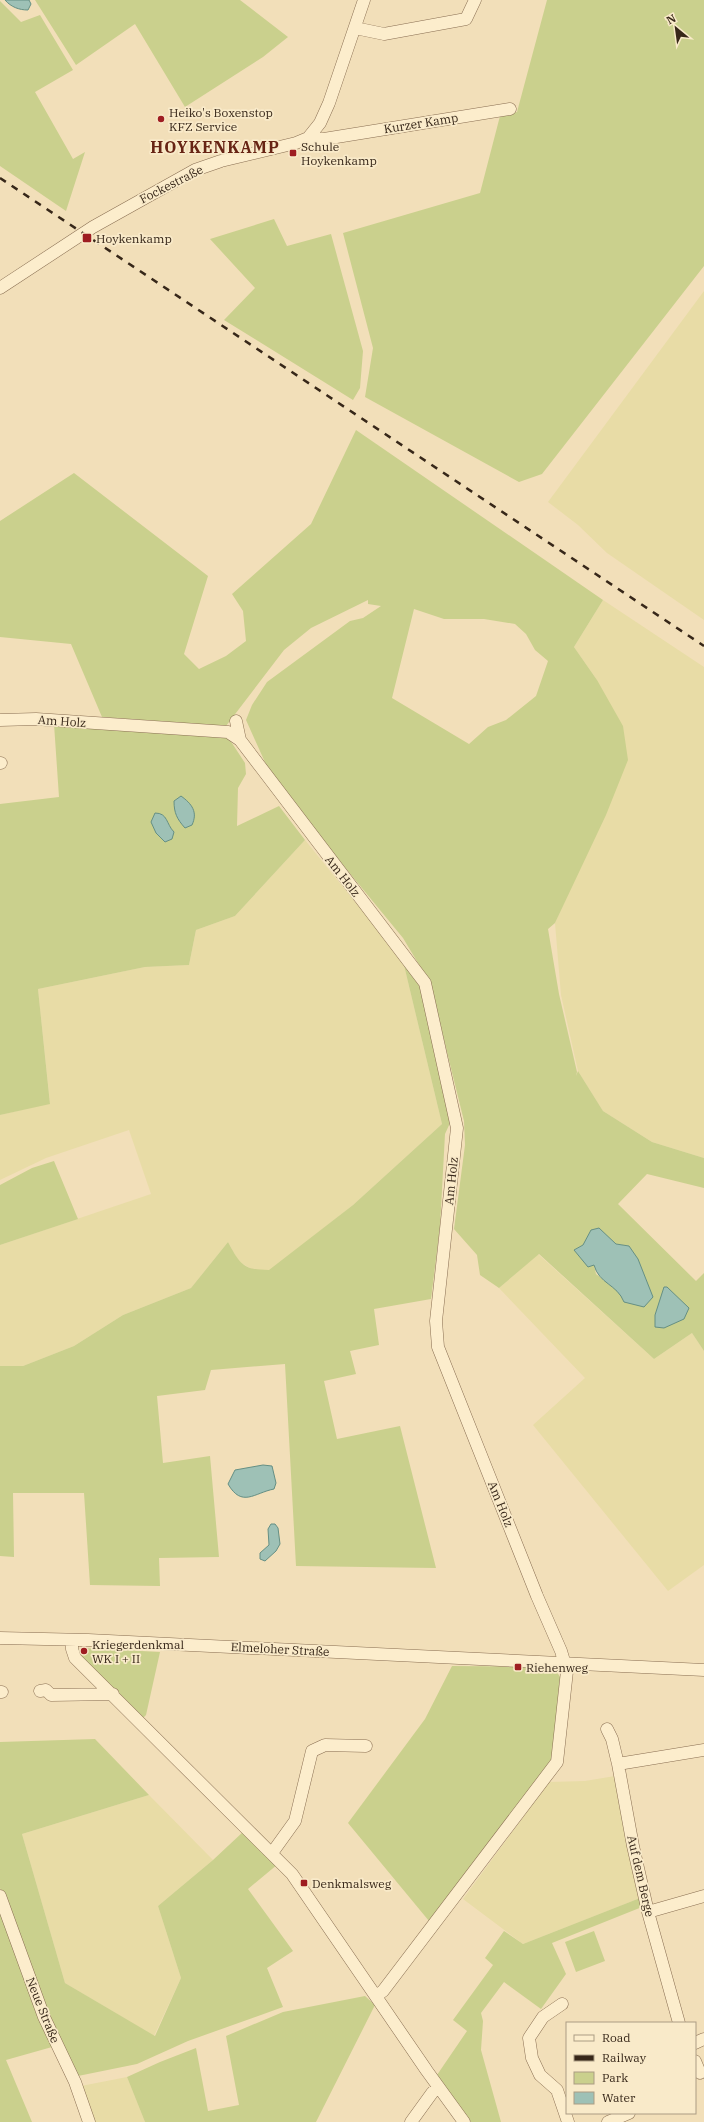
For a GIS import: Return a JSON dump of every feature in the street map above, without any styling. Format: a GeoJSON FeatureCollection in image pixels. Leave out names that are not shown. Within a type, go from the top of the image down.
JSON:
{"type":"FeatureCollection","features":[{"type":"Feature","properties":{"kind":"street"},"geometry":{"type":"LineString","coordinates":[[308,138],[320,123],[329,103],[364,0]]}},
{"type":"Feature","properties":{"kind":"street"},"geometry":{"type":"LineString","coordinates":[[355,28],[384,34],[466,19],[475,0]]}},
{"type":"Feature","properties":{"kind":"street","name":"Kurzer Kamp"},"geometry":{"type":"LineString","coordinates":[[308,138],[324,139],[510,109]]}},
{"type":"Feature","properties":{"kind":"street","name":"Fockestraße"},"geometry":{"type":"LineString","coordinates":[[0,288],[93,227],[196,170],[221,161],[296,143],[308,138]]}},
{"type":"Feature","properties":{"kind":"street","name":"Am Holz"},"geometry":{"type":"LineString","coordinates":[[0,720],[36,719],[228,732],[240,740],[425,982],[457,1128],[436,1322],[438,1347],[537,1596],[561,1651],[562,1662]]}},
{"type":"Feature","properties":{"kind":"street","name":"Am Holz"},"geometry":{"type":"LineString","coordinates":[[236,721],[240,740]]}},
{"type":"Feature","properties":{"kind":"street","name":"Elmeloher Straße"},"geometry":{"type":"LineString","coordinates":[[0,1638],[562,1662],[704,1670]]}},
{"type":"Feature","properties":{"kind":"street"},"geometry":{"type":"LineString","coordinates":[[72,1640],[72,1649],[75,1658],[114,1694],[272,1852],[300,1885],[438,2087],[464,2122]]}},
{"type":"Feature","properties":{"kind":"street"},"geometry":{"type":"LineString","coordinates":[[376,1996],[383,1991],[557,1762],[567,1671],[562,1662]]}},
{"type":"Feature","properties":{"kind":"street"},"geometry":{"type":"LineString","coordinates":[[40,1690],[46,1690],[51,1695],[114,1694]]}},
{"type":"Feature","properties":{"kind":"street","name":"Auf dem Berge"},"geometry":{"type":"LineString","coordinates":[[608,1729],[618,1764],[633,1846],[648,1912],[679,2022]]}},
{"type":"Feature","properties":{"kind":"street"},"geometry":{"type":"LineString","coordinates":[[272,1852],[295,1821],[312,1751],[325,1745],[366,1746]]}},
{"type":"Feature","properties":{"kind":"street"},"geometry":{"type":"LineString","coordinates":[[618,1764],[704,1750]]}},
{"type":"Feature","properties":{"kind":"street","name":"Neue Straße"},"geometry":{"type":"LineString","coordinates":[[0,1896],[44,2017],[75,2082],[89,2122]]}},
{"type":"Feature","properties":{"kind":"street"},"geometry":{"type":"LineString","coordinates":[[648,1912],[704,1896]]}},
{"type":"Feature","properties":{"kind":"street"},"geometry":{"type":"LineString","coordinates":[[562,2004],[543,2017],[529,2038],[532,2058],[540,2075],[557,2090],[568,2122]]}},
{"type":"Feature","properties":{"kind":"street"},"geometry":{"type":"LineString","coordinates":[[696,2064],[700,2074]]}},
{"type":"Feature","properties":{"kind":"street"},"geometry":{"type":"LineString","coordinates":[[411,2122],[432,2092],[438,2087]]}},
{"type":"Feature","properties":{"kind":"street"},"geometry":{"type":"LineString","coordinates":[[608,2122],[627,2114]]}},
{"type":"Feature","properties":{"kind":"shaded area"},"geometry":{"type":"Polygon","coordinates":[[[704,291],[704,620],[607,553],[578,525],[548,502],[704,291]]]}},
{"type":"Feature","properties":{"kind":"shaded area"},"geometry":{"type":"Polygon","coordinates":[[[603,600],[704,667],[704,1158],[652,1142],[603,1111],[578,1071],[561,995],[555,923],[577,874],[597,680],[574,647],[603,600]]]}},
{"type":"Feature","properties":{"kind":"shaded area"},"geometry":{"type":"Polygon","coordinates":[[[305,840],[403,961],[442,1124],[353,1205],[269,1271],[254,1270],[239,1262],[228,1242],[191,1288],[123,1315],[74,1346],[23,1366],[0,1366],[0,1245],[151,1194],[129,1130],[46,1158],[0,1180],[0,1115],[50,1103],[38,989],[145,967],[189,965],[196,930],[235,916],[305,840]]]}},
{"type":"Feature","properties":{"kind":"shaded area"},"geometry":{"type":"Polygon","coordinates":[[[538,1254],[654,1359],[692,1333],[704,1351],[704,1565],[668,1591],[533,1425],[585,1378],[499,1288],[538,1254]]]}},
{"type":"Feature","properties":{"kind":"shaded area"},"geometry":{"type":"Polygon","coordinates":[[[615,1776],[640,1898],[523,1944],[463,1899],[549,1782],[585,1781],[615,1776]]]}},
{"type":"Feature","properties":{"kind":"shaded area"},"geometry":{"type":"Polygon","coordinates":[[[149,1795],[213,1860],[158,1906],[181,1978],[154,2036],[65,1983],[22,1834],[149,1795]]]}},
{"type":"Feature","properties":{"kind":"shaded area"},"geometry":{"type":"Polygon","coordinates":[[[127,2077],[145,2122],[93,2122],[81,2086],[127,2077]]]}},
{"type":"Feature","properties":{"kind":"green space"},"geometry":{"type":"Polygon","coordinates":[[[35,0],[240,0],[288,37],[263,57],[185,107],[135,24],[76,65],[35,0]]]}},
{"type":"Feature","properties":{"kind":"green space"},"geometry":{"type":"Polygon","coordinates":[[[547,0],[704,0],[704,266],[542,474],[519,482],[365,397],[373,348],[343,233],[480,193],[500,116],[517,112],[547,0]]]}},
{"type":"Feature","properties":{"kind":"green space"},"geometry":{"type":"Polygon","coordinates":[[[0,1],[21,22],[40,15],[73,70],[35,92],[73,159],[85,152],[66,211],[0,166],[0,1]]]}},
{"type":"Feature","properties":{"kind":"green space"},"geometry":{"type":"Polygon","coordinates":[[[274,219],[287,246],[331,234],[363,351],[360,388],[353,400],[224,320],[255,288],[210,239],[274,219]]]}},
{"type":"Feature","properties":{"kind":"green space"},"geometry":{"type":"Polygon","coordinates":[[[356,430],[603,600],[574,647],[597,680],[623,726],[628,760],[606,815],[555,923],[548,929],[559,994],[577,1072],[576,1076],[578,1071],[603,1111],[652,1142],[704,1158],[704,1188],[647,1174],[618,1204],[696,1281],[704,1273],[704,1351],[692,1333],[654,1359],[539,1254],[499,1288],[480,1275],[477,1255],[454,1229],[465,1145],[464,1121],[430,983],[403,938],[273,780],[246,720],[252,705],[267,682],[350,621],[363,618],[381,606],[368,604],[368,600],[311,628],[284,650],[226,726],[102,717],[71,644],[0,637],[0,521],[74,473],[208,576],[184,654],[199,669],[226,656],[246,641],[243,611],[232,594],[311,524],[356,430]],[[414,609],[392,698],[469,744],[488,727],[506,720],[536,696],[548,661],[535,650],[526,634],[515,624],[484,619],[444,619],[414,609]],[[616,1244],[583,1245],[574,1250],[594,1265],[596,1274],[621,1293],[629,1246],[616,1244]]]}},
{"type":"Feature","properties":{"kind":"green space"},"geometry":{"type":"Polygon","coordinates":[[[54,724],[226,734],[245,763],[246,774],[238,788],[237,826],[279,806],[305,840],[235,916],[196,930],[189,965],[145,967],[38,989],[50,1104],[0,1115],[0,804],[59,797],[54,724]]]}},
{"type":"Feature","properties":{"kind":"green space"},"geometry":{"type":"Polygon","coordinates":[[[403,961],[421,985],[450,1123],[445,1134],[440,1227],[431,1299],[374,1309],[379,1345],[350,1351],[356,1374],[324,1381],[337,1439],[400,1426],[436,1568],[296,1566],[285,1364],[211,1370],[205,1390],[157,1396],[163,1463],[210,1456],[219,1557],[159,1558],[160,1586],[90,1585],[84,1493],[13,1493],[14,1557],[0,1556],[0,1366],[23,1366],[74,1346],[123,1315],[191,1288],[228,1242],[239,1261],[243,1264],[253,1269],[269,1270],[353,1205],[442,1124],[403,961]]]}},
{"type":"Feature","properties":{"kind":"green space"},"geometry":{"type":"Polygon","coordinates":[[[54,1161],[78,1219],[0,1245],[0,1185],[32,1168],[54,1161]]]}},
{"type":"Feature","properties":{"kind":"green space"},"geometry":{"type":"Polygon","coordinates":[[[84,1648],[160,1652],[146,1715],[143,1718],[81,1656],[84,1648]]]}},
{"type":"Feature","properties":{"kind":"green space"},"geometry":{"type":"Polygon","coordinates":[[[452,1666],[554,1667],[560,1677],[555,1756],[429,1921],[348,1823],[425,1719],[452,1666]]]}},
{"type":"Feature","properties":{"kind":"green space"},"geometry":{"type":"Polygon","coordinates":[[[95,1739],[149,1795],[22,1834],[65,1983],[155,2036],[181,1978],[158,1906],[213,1860],[244,1831],[278,1864],[248,1889],[293,1951],[267,1968],[283,2007],[188,2041],[137,2064],[78,2076],[48,2018],[0,1888],[0,1742],[95,1739]]]}},
{"type":"Feature","properties":{"kind":"green space"},"geometry":{"type":"Polygon","coordinates":[[[640,1898],[642,1907],[552,1943],[566,1974],[541,2009],[504,1982],[481,2013],[483,2021],[481,2050],[501,2122],[471,2122],[437,2075],[467,2031],[453,2020],[493,1965],[485,1958],[504,1931],[523,1944],[640,1898]]]}},
{"type":"Feature","properties":{"kind":"green space"},"geometry":{"type":"Polygon","coordinates":[[[0,1912],[52,2047],[6,2060],[32,2122],[0,2122],[0,1912]]]}},
{"type":"Feature","properties":{"kind":"green space"},"geometry":{"type":"Polygon","coordinates":[[[594,1931],[605,1961],[576,1972],[565,1942],[594,1931]]]}},
{"type":"Feature","properties":{"kind":"green space"},"geometry":{"type":"Polygon","coordinates":[[[365,1996],[375,2005],[316,2122],[145,2122],[127,2077],[196,2048],[208,2111],[239,2105],[226,2036],[283,2012],[365,1996]]]}},
{"type":"Feature","properties":{"kind":"water"},"geometry":{"type":"Polygon","coordinates":[[[5,0],[29,0],[31,4],[28,10],[21,9],[15,8],[5,0]]]}},
{"type":"Feature","properties":{"kind":"water"},"geometry":{"type":"Polygon","coordinates":[[[181,796],[191,805],[194,812],[194,820],[192,825],[185,828],[175,812],[174,801],[181,796]]]}},
{"type":"Feature","properties":{"kind":"water"},"geometry":{"type":"Polygon","coordinates":[[[155,813],[159,813],[165,817],[174,832],[172,839],[165,842],[156,833],[151,822],[155,813]]]}},
{"type":"Feature","properties":{"kind":"water"},"geometry":{"type":"Polygon","coordinates":[[[599,1228],[616,1244],[629,1246],[638,1259],[653,1297],[644,1307],[624,1302],[617,1291],[600,1276],[594,1265],[588,1267],[574,1250],[583,1245],[591,1230],[599,1228]]]}},
{"type":"Feature","properties":{"kind":"water"},"geometry":{"type":"Polygon","coordinates":[[[664,1287],[667,1287],[689,1308],[684,1319],[664,1328],[655,1327],[655,1315],[664,1287]]]}},
{"type":"Feature","properties":{"kind":"water"},"geometry":{"type":"Polygon","coordinates":[[[263,1465],[272,1466],[276,1483],[274,1489],[254,1496],[243,1497],[233,1491],[228,1484],[235,1470],[263,1465]]]}},
{"type":"Feature","properties":{"kind":"water"},"geometry":{"type":"Polygon","coordinates":[[[271,1524],[275,1524],[278,1528],[280,1544],[276,1551],[265,1561],[260,1559],[260,1553],[269,1545],[268,1529],[271,1524]]]}},
{"type":"Feature","properties":{"kind":"railway"},"geometry":{"type":"LineString","coordinates":[[0,178],[704,646]]}},
{"type":"Feature","properties":{"kind":"place","name":"Heiko's Boxenstop KFZ Service"},"geometry":{"type":"Point","coordinates":[161,119]}},
{"type":"Feature","properties":{"kind":"place","name":"Schule Hoykenkamp"},"geometry":{"type":"Point","coordinates":[293,153]}},
{"type":"Feature","properties":{"kind":"place","name":"Hoykenkamp"},"geometry":{"type":"Point","coordinates":[87,238]}},
{"type":"Feature","properties":{"kind":"place","name":"Kriegerdenkmal WK I + II"},"geometry":{"type":"Point","coordinates":[84,1651]}},
{"type":"Feature","properties":{"kind":"place","name":"Riehenweg"},"geometry":{"type":"Point","coordinates":[518,1667]}},
{"type":"Feature","properties":{"kind":"place","name":"Denkmalsweg"},"geometry":{"type":"Point","coordinates":[304,1883]}},
{"type":"Feature","properties":{"kind":"district","name":"HOYKENKAMP"},"geometry":{"type":"Point","coordinates":[215,147]}}]}
